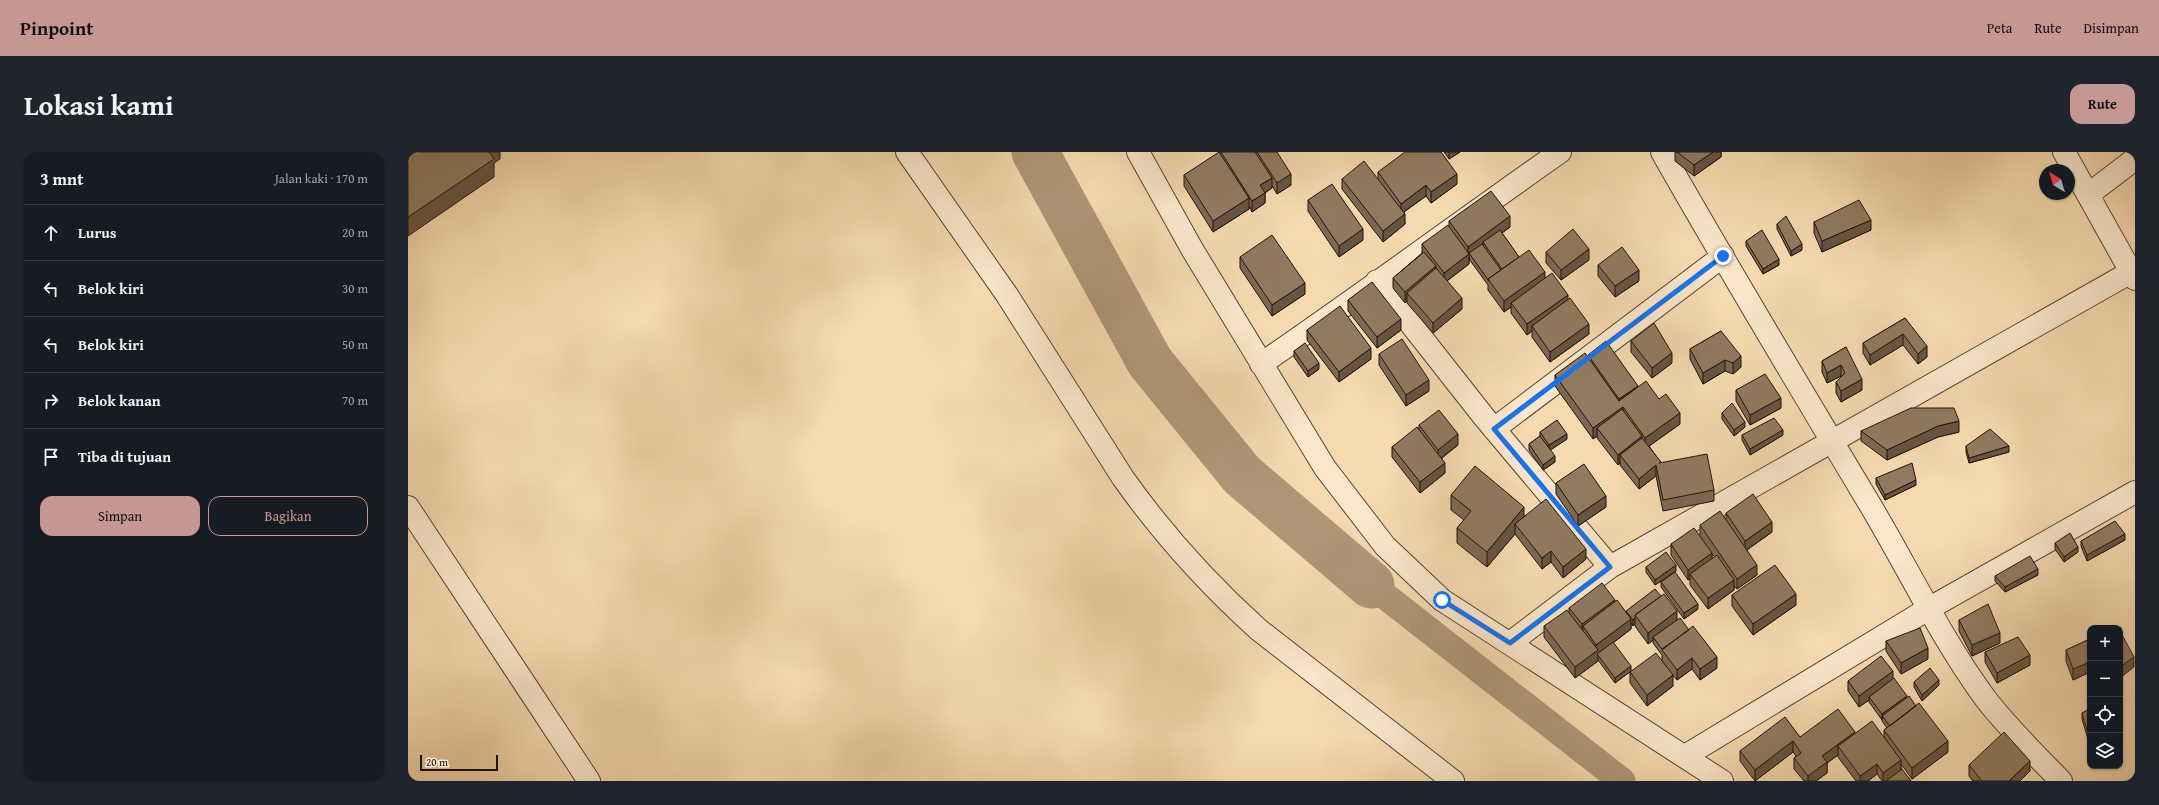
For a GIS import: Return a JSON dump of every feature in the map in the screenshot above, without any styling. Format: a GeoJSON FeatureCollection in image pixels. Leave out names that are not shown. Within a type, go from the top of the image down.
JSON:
{"type":"FeatureCollection","features":[{"type":"Feature","properties":{"kind":"street"},"geometry":{"type":"LineString","coordinates":[[907,152],[1007,295],[1123,478],[1142,505],[1170,538],[1236,609],[1259,630],[1453,781]]}},
{"type":"Feature","properties":{"kind":"street"},"geometry":{"type":"LineString","coordinates":[[1138,152],[1192,249],[1325,468],[1385,546],[1442,600],[1722,781]]}},
{"type":"Feature","properties":{"kind":"street"},"geometry":{"type":"LineString","coordinates":[[1261,364],[1340,310],[1377,281],[1560,152]]}},
{"type":"Feature","properties":{"kind":"street"},"geometry":{"type":"LineString","coordinates":[[1662,152],[1832,443],[1871,506],[1928,609],[1985,697],[2011,729],[2061,781]]}},
{"type":"Feature","properties":{"kind":"street"},"geometry":{"type":"LineString","coordinates":[[1510,643],[1610,567],[2133,276],[2089,194],[2064,152]]}},
{"type":"Feature","properties":{"kind":"street"},"geometry":{"type":"LineString","coordinates":[[2089,194],[2135,159]]}},
{"type":"Feature","properties":{"kind":"street"},"geometry":{"type":"LineString","coordinates":[[1494,429],[1723,256]]}},
{"type":"Feature","properties":{"kind":"street"},"geometry":{"type":"LineString","coordinates":[[1377,281],[1494,429],[1610,567]]}},
{"type":"Feature","properties":{"kind":"street"},"geometry":{"type":"LineString","coordinates":[[1685,756],[1928,609],[2135,492]]}},
{"type":"Feature","properties":{"kind":"street"},"geometry":{"type":"LineString","coordinates":[[408,507],[589,781]]}},
{"type":"Feature","properties":{"kind":"building"},"geometry":{"type":"Polygon","coordinates":[[[408,152],[489,152],[494,159],[408,217],[408,152]]]}},
{"type":"Feature","properties":{"kind":"building"},"geometry":{"type":"Polygon","coordinates":[[[1219,152],[1249,198],[1213,221],[1184,175],[1219,152]]]}},
{"type":"Feature","properties":{"kind":"building"},"geometry":{"type":"Polygon","coordinates":[[[1221,152],[1255,152],[1272,178],[1260,185],[1265,193],[1252,201],[1221,152]]]}},
{"type":"Feature","properties":{"kind":"building"},"geometry":{"type":"Polygon","coordinates":[[[1257,152],[1277,152],[1291,174],[1277,183],[1257,152]]]}},
{"type":"Feature","properties":{"kind":"building"},"geometry":{"type":"Polygon","coordinates":[[[1405,152],[1441,152],[1457,174],[1431,192],[1426,185],[1401,204],[1378,172],[1405,152]]]}},
{"type":"Feature","properties":{"kind":"building"},"geometry":{"type":"Polygon","coordinates":[[[1677,152],[1713,152],[1694,165],[1677,152]]]}},
{"type":"Feature","properties":{"kind":"building"},"geometry":{"type":"Polygon","coordinates":[[[1364,161],[1405,214],[1383,231],[1342,179],[1364,161]]]}},
{"type":"Feature","properties":{"kind":"building"},"geometry":{"type":"Polygon","coordinates":[[[1332,184],[1363,229],[1339,246],[1308,200],[1332,184]]]}},
{"type":"Feature","properties":{"kind":"building"},"geometry":{"type":"Polygon","coordinates":[[[1491,191],[1510,216],[1468,247],[1449,221],[1491,191]]]}},
{"type":"Feature","properties":{"kind":"building"},"geometry":{"type":"Polygon","coordinates":[[[1859,200],[1871,220],[1822,241],[1814,222],[1859,200]]]}},
{"type":"Feature","properties":{"kind":"building"},"geometry":{"type":"Polygon","coordinates":[[[1786,216],[1802,244],[1791,251],[1777,224],[1786,216]]]}},
{"type":"Feature","properties":{"kind":"building"},"geometry":{"type":"Polygon","coordinates":[[[1448,225],[1469,254],[1444,273],[1422,244],[1448,225]]]}},
{"type":"Feature","properties":{"kind":"building"},"geometry":{"type":"Polygon","coordinates":[[[1573,229],[1589,249],[1561,270],[1546,252],[1573,229]]]}},
{"type":"Feature","properties":{"kind":"building"},"geometry":{"type":"Polygon","coordinates":[[[1500,230],[1519,257],[1502,269],[1483,242],[1500,230]]]}},
{"type":"Feature","properties":{"kind":"building"},"geometry":{"type":"Polygon","coordinates":[[[1762,230],[1779,259],[1763,269],[1746,241],[1762,230]]]}},
{"type":"Feature","properties":{"kind":"building"},"geometry":{"type":"Polygon","coordinates":[[[1272,235],[1305,283],[1272,305],[1240,257],[1272,235]]]}},
{"type":"Feature","properties":{"kind":"building"},"geometry":{"type":"Polygon","coordinates":[[[1482,244],[1501,270],[1488,279],[1489,281],[1469,253],[1482,244]]]}},
{"type":"Feature","properties":{"kind":"building"},"geometry":{"type":"Polygon","coordinates":[[[1622,247],[1639,270],[1615,286],[1598,265],[1622,247]]]}},
{"type":"Feature","properties":{"kind":"building"},"geometry":{"type":"Polygon","coordinates":[[[1529,250],[1545,272],[1504,301],[1488,279],[1529,250]]]}},
{"type":"Feature","properties":{"kind":"building"},"geometry":{"type":"Polygon","coordinates":[[[1424,252],[1436,266],[1405,292],[1393,278],[1424,252]]]}},
{"type":"Feature","properties":{"kind":"building"},"geometry":{"type":"Polygon","coordinates":[[[1436,268],[1462,298],[1433,323],[1407,293],[1436,268]]]}},
{"type":"Feature","properties":{"kind":"building"},"geometry":{"type":"Polygon","coordinates":[[[1552,273],[1568,295],[1527,324],[1511,303],[1552,273]]]}},
{"type":"Feature","properties":{"kind":"building"},"geometry":{"type":"Polygon","coordinates":[[[1372,282],[1401,319],[1377,337],[1348,300],[1372,282]]]}},
{"type":"Feature","properties":{"kind":"building"},"geometry":{"type":"Polygon","coordinates":[[[1570,298],[1589,324],[1550,352],[1532,326],[1570,298]]]}},
{"type":"Feature","properties":{"kind":"building"},"geometry":{"type":"Polygon","coordinates":[[[1340,306],[1371,348],[1339,372],[1307,330],[1340,306]]]}},
{"type":"Feature","properties":{"kind":"building"},"geometry":{"type":"Polygon","coordinates":[[[1905,318],[1927,346],[1918,354],[1903,334],[1870,355],[1863,343],[1905,318]]]}},
{"type":"Feature","properties":{"kind":"building"},"geometry":{"type":"Polygon","coordinates":[[[1654,323],[1672,353],[1652,368],[1631,341],[1654,323]]]}},
{"type":"Feature","properties":{"kind":"building"},"geometry":{"type":"Polygon","coordinates":[[[1721,331],[1741,356],[1733,363],[1725,360],[1703,373],[1690,349],[1721,331]]]}},
{"type":"Feature","properties":{"kind":"building"},"geometry":{"type":"Polygon","coordinates":[[[1402,339],[1429,380],[1406,395],[1379,354],[1402,339]]]}},
{"type":"Feature","properties":{"kind":"building"},"geometry":{"type":"Polygon","coordinates":[[[1606,341],[1638,386],[1619,399],[1588,355],[1606,341]]]}},
{"type":"Feature","properties":{"kind":"building"},"geometry":{"type":"Polygon","coordinates":[[[1305,343],[1319,363],[1308,371],[1294,351],[1305,343]]]}},
{"type":"Feature","properties":{"kind":"building"},"geometry":{"type":"Polygon","coordinates":[[[1846,347],[1862,379],[1841,391],[1836,382],[1845,373],[1841,365],[1827,373],[1822,361],[1846,347]]]}},
{"type":"Feature","properties":{"kind":"building"},"geometry":{"type":"Polygon","coordinates":[[[1585,353],[1619,401],[1646,381],[1659,399],[1666,394],[1680,413],[1645,438],[1623,407],[1593,428],[1555,375],[1585,353]]]}},
{"type":"Feature","properties":{"kind":"building"},"geometry":{"type":"Polygon","coordinates":[[[1765,374],[1781,398],[1750,415],[1736,390],[1765,374]]]}},
{"type":"Feature","properties":{"kind":"building"},"geometry":{"type":"Polygon","coordinates":[[[1732,403],[1745,422],[1734,430],[1722,413],[1732,403]]]}},
{"type":"Feature","properties":{"kind":"building"},"geometry":{"type":"Polygon","coordinates":[[[1911,408],[1954,408],[1959,421],[1938,426],[1887,450],[1861,431],[1911,408]]]}},
{"type":"Feature","properties":{"kind":"building"},"geometry":{"type":"Polygon","coordinates":[[[1622,409],[1642,436],[1618,455],[1597,428],[1622,409]]]}},
{"type":"Feature","properties":{"kind":"building"},"geometry":{"type":"Polygon","coordinates":[[[1439,410],[1458,434],[1438,450],[1419,425],[1439,410]]]}},
{"type":"Feature","properties":{"kind":"building"},"geometry":{"type":"Polygon","coordinates":[[[1774,418],[1783,430],[1750,449],[1742,435],[1774,418]]]}},
{"type":"Feature","properties":{"kind":"building"},"geometry":{"type":"Polygon","coordinates":[[[1557,420],[1567,434],[1549,445],[1540,432],[1557,420]]]}},
{"type":"Feature","properties":{"kind":"building"},"geometry":{"type":"Polygon","coordinates":[[[1417,427],[1445,463],[1420,482],[1392,447],[1417,427]]]}},
{"type":"Feature","properties":{"kind":"building"},"geometry":{"type":"Polygon","coordinates":[[[1990,429],[2009,446],[1969,458],[1966,446],[1990,429]]]}},
{"type":"Feature","properties":{"kind":"building"},"geometry":{"type":"Polygon","coordinates":[[[1540,436],[1555,456],[1543,465],[1529,444],[1540,436]]]}},
{"type":"Feature","properties":{"kind":"building"},"geometry":{"type":"Polygon","coordinates":[[[1642,438],[1661,462],[1659,463],[1707,454],[1714,490],[1663,500],[1656,465],[1639,479],[1620,455],[1642,438]]]}},
{"type":"Feature","properties":{"kind":"building"},"geometry":{"type":"Polygon","coordinates":[[[1912,463],[1916,480],[1885,495],[1876,478],[1912,463]]]}},
{"type":"Feature","properties":{"kind":"building"},"geometry":{"type":"Polygon","coordinates":[[[1584,464],[1606,496],[1578,515],[1556,483],[1584,464]]]}},
{"type":"Feature","properties":{"kind":"building"},"geometry":{"type":"Polygon","coordinates":[[[1475,466],[1524,507],[1487,552],[1457,528],[1471,511],[1451,495],[1475,466]]]}},
{"type":"Feature","properties":{"kind":"building"},"geometry":{"type":"Polygon","coordinates":[[[1753,494],[1772,522],[1745,541],[1726,513],[1753,494]]]}},
{"type":"Feature","properties":{"kind":"building"},"geometry":{"type":"Polygon","coordinates":[[[1546,499],[1586,549],[1563,567],[1551,551],[1542,558],[1515,524],[1546,499]]]}},
{"type":"Feature","properties":{"kind":"building"},"geometry":{"type":"Polygon","coordinates":[[[1720,511],[1757,565],[1737,579],[1700,525],[1720,511]]]}},
{"type":"Feature","properties":{"kind":"building"},"geometry":{"type":"Polygon","coordinates":[[[2115,521],[2125,534],[2087,555],[2081,541],[2115,521]]]}},
{"type":"Feature","properties":{"kind":"building"},"geometry":{"type":"Polygon","coordinates":[[[1694,528],[1712,553],[1688,570],[1671,544],[1694,528]]]}},
{"type":"Feature","properties":{"kind":"building"},"geometry":{"type":"Polygon","coordinates":[[[2070,533],[2078,547],[2064,557],[2055,543],[2070,533]]]}},
{"type":"Feature","properties":{"kind":"building"},"geometry":{"type":"Polygon","coordinates":[[[1666,552],[1676,565],[1655,580],[1646,567],[1666,552]]]}},
{"type":"Feature","properties":{"kind":"building"},"geometry":{"type":"Polygon","coordinates":[[[1717,555],[1734,580],[1708,598],[1690,574],[1717,555]]]}},
{"type":"Feature","properties":{"kind":"building"},"geometry":{"type":"Polygon","coordinates":[[[2030,556],[2038,569],[2005,587],[1995,576],[2030,556]]]}},
{"type":"Feature","properties":{"kind":"building"},"geometry":{"type":"Polygon","coordinates":[[[1775,565],[1796,594],[1753,624],[1732,595],[1775,565]]]}},
{"type":"Feature","properties":{"kind":"building"},"geometry":{"type":"Polygon","coordinates":[[[1675,572],[1698,604],[1684,613],[1661,582],[1675,572]]]}},
{"type":"Feature","properties":{"kind":"building"},"geometry":{"type":"Polygon","coordinates":[[[1602,583],[1615,600],[1582,624],[1569,608],[1602,583]]]}},
{"type":"Feature","properties":{"kind":"building"},"geometry":{"type":"Polygon","coordinates":[[[1655,589],[1661,596],[1635,615],[1633,620],[1626,611],[1655,589]]]}},
{"type":"Feature","properties":{"kind":"building"},"geometry":{"type":"Polygon","coordinates":[[[1664,594],[1677,611],[1648,633],[1635,615],[1664,594]]]}},
{"type":"Feature","properties":{"kind":"building"},"geometry":{"type":"Polygon","coordinates":[[[1617,600],[1631,619],[1596,645],[1583,626],[1617,600]]]}},
{"type":"Feature","properties":{"kind":"building"},"geometry":{"type":"Polygon","coordinates":[[[1988,604],[2000,633],[1972,645],[1959,620],[1988,604]]]}},
{"type":"Feature","properties":{"kind":"building"},"geometry":{"type":"Polygon","coordinates":[[[1567,610],[1598,650],[1575,667],[1544,626],[1567,610]]]}},
{"type":"Feature","properties":{"kind":"building"},"geometry":{"type":"Polygon","coordinates":[[[1680,618],[1689,630],[1662,649],[1653,637],[1680,618]]]}},
{"type":"Feature","properties":{"kind":"building"},"geometry":{"type":"Polygon","coordinates":[[[1693,626],[1717,657],[1700,669],[1692,658],[1677,670],[1662,650],[1693,626]]]}},
{"type":"Feature","properties":{"kind":"building"},"geometry":{"type":"Polygon","coordinates":[[[1920,628],[1928,648],[1901,663],[1886,641],[1920,628]]]}},
{"type":"Feature","properties":{"kind":"building"},"geometry":{"type":"Polygon","coordinates":[[[2018,637],[2030,655],[1997,673],[1985,652],[2018,637]]]}},
{"type":"Feature","properties":{"kind":"building"},"geometry":{"type":"Polygon","coordinates":[[[2123,637],[2134,657],[2123,665],[2123,637]]]}},
{"type":"Feature","properties":{"kind":"building"},"geometry":{"type":"Polygon","coordinates":[[[2087,640],[2087,663],[2073,669],[2066,650],[2087,640]]]}},
{"type":"Feature","properties":{"kind":"building"},"geometry":{"type":"Polygon","coordinates":[[[1613,642],[1631,666],[1615,678],[1597,654],[1613,642]]]}},
{"type":"Feature","properties":{"kind":"building"},"geometry":{"type":"Polygon","coordinates":[[[1656,653],[1673,675],[1647,695],[1630,672],[1656,653]]]}},
{"type":"Feature","properties":{"kind":"building"},"geometry":{"type":"Polygon","coordinates":[[[1881,656],[1893,671],[1859,696],[1848,681],[1881,656]]]}},
{"type":"Feature","properties":{"kind":"building"},"geometry":{"type":"Polygon","coordinates":[[[1930,668],[1939,680],[1922,695],[1914,682],[1930,668]]]}},
{"type":"Feature","properties":{"kind":"building"},"geometry":{"type":"Polygon","coordinates":[[[1894,678],[1907,696],[1882,714],[1869,697],[1894,678]]]}},
{"type":"Feature","properties":{"kind":"building"},"geometry":{"type":"Polygon","coordinates":[[[1909,696],[1916,706],[1890,726],[1882,716],[1909,696]]]}},
{"type":"Feature","properties":{"kind":"building"},"geometry":{"type":"Polygon","coordinates":[[[1919,703],[1948,741],[1912,768],[1884,730],[1919,703]]]}},
{"type":"Feature","properties":{"kind":"building"},"geometry":{"type":"Polygon","coordinates":[[[1838,709],[1855,732],[1822,756],[1827,762],[1808,776],[1794,758],[1801,753],[1793,741],[1755,770],[1740,751],[1785,717],[1800,737],[1838,709]]]}},
{"type":"Feature","properties":{"kind":"building"},"geometry":{"type":"Polygon","coordinates":[[[2087,710],[2087,730],[2082,713],[2087,710]]]}},
{"type":"Feature","properties":{"kind":"building"},"geometry":{"type":"Polygon","coordinates":[[[1872,721],[1901,760],[1883,773],[1877,764],[1860,776],[1838,746],[1872,721]]]}},
{"type":"Feature","properties":{"kind":"building"},"geometry":{"type":"Polygon","coordinates":[[[2004,732],[2030,761],[2009,781],[1982,781],[1969,765],[2004,732]]]}},
{"type":"Feature","properties":{"kind":"building"},"geometry":{"type":"Polygon","coordinates":[[[1902,769],[1911,781],[1886,781],[1902,769]]]}},
{"type":"Feature","properties":{"kind":"waterway"},"geometry":{"type":"LineString","coordinates":[[1035,152],[1150,362],[1242,475],[1371,585]]}},
{"type":"Feature","properties":{"kind":"waterway"},"geometry":{"type":"LineString","coordinates":[[1371,585],[1622,781]]}},
{"type":"Feature","properties":{"kind":"route"},"geometry":{"type":"LineString","coordinates":[[1442,600],[1510,643],[1610,567],[1494,429],[1723,256]]}}]}
